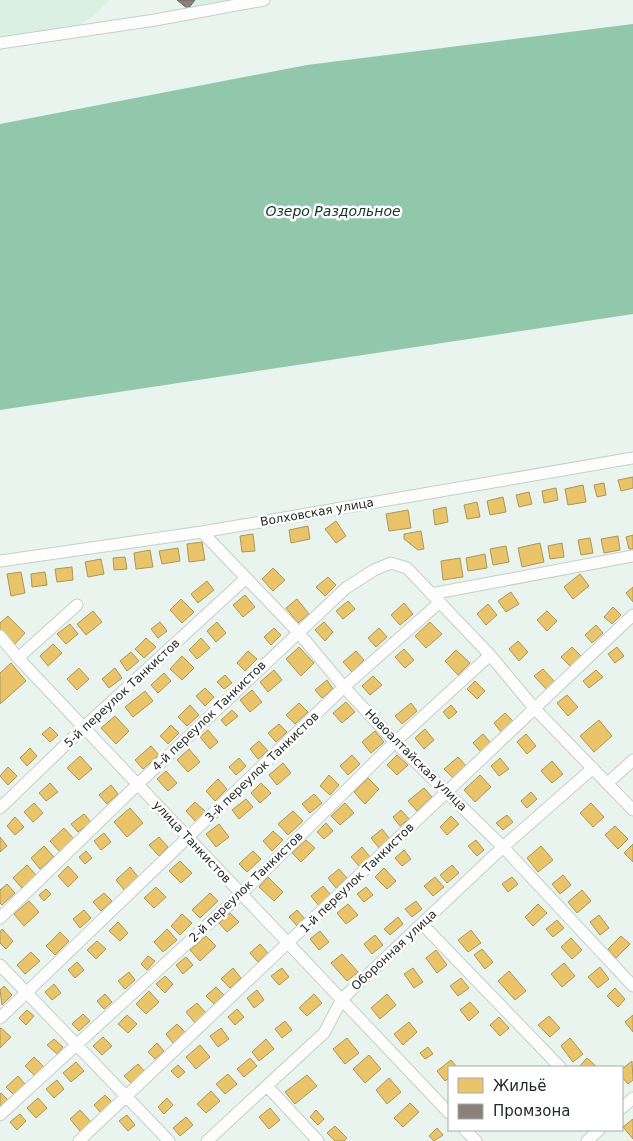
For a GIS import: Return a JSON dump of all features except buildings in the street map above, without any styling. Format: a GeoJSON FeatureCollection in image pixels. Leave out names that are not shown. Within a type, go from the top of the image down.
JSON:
{"type":"FeatureCollection","features":[{"type":"Feature","properties":{"kind":"street"},"geometry":{"type":"LineString","coordinates":[[0,43],[155,20],[264,0]]}},
{"type":"Feature","properties":{"kind":"street","name":"Волховская улица"},"geometry":{"type":"LineString","coordinates":[[0,562],[202,532],[633,458]]}},
{"type":"Feature","properties":{"kind":"street","name":"Новоалтайская улица"},"geometry":{"type":"LineString","coordinates":[[202,532],[244,578],[298,632],[344,687],[396,742],[503,847],[633,986]]}},
{"type":"Feature","properties":{"kind":"street"},"geometry":{"type":"LineString","coordinates":[[431,594],[633,556]]}},
{"type":"Feature","properties":{"kind":"street","name":"4-й переулок Танкистов"},"geometry":{"type":"LineString","coordinates":[[0,918],[138,784],[346,588],[374,570],[392,563],[407,568],[490,655],[535,709],[633,810]]}},
{"type":"Feature","properties":{"kind":"street","name":"5-й переулок Танкистов"},"geometry":{"type":"LineString","coordinates":[[0,808],[244,578]]}},
{"type":"Feature","properties":{"kind":"street","name":"3-й переулок Танкистов"},"geometry":{"type":"LineString","coordinates":[[0,1018],[344,687],[440,602]]}},
{"type":"Feature","properties":{"kind":"street"},"geometry":{"type":"LineString","coordinates":[[18,658],[77,605]]}},
{"type":"Feature","properties":{"kind":"street","name":"1-й переулок Танкистов"},"geometry":{"type":"LineString","coordinates":[[80,1141],[633,615]]}},
{"type":"Feature","properties":{"kind":"street","name":"улица Танкистов"},"geometry":{"type":"LineString","coordinates":[[0,636],[18,658],[448,1112]]}},
{"type":"Feature","properties":{"kind":"street","name":"2-й переулок Танкистов"},"geometry":{"type":"LineString","coordinates":[[0,1115],[242,894],[396,742],[490,655]]}},
{"type":"Feature","properties":{"kind":"street"},"geometry":{"type":"LineString","coordinates":[[608,783],[633,760]]}},
{"type":"Feature","properties":{"kind":"street","name":"Оборонная улица"},"geometry":{"type":"LineString","coordinates":[[207,1141],[324,1033],[342,999],[503,847],[593,768]]}},
{"type":"Feature","properties":{"kind":"street"},"geometry":{"type":"LineString","coordinates":[[422,924],[559,1066]]}},
{"type":"Feature","properties":{"kind":"street"},"geometry":{"type":"LineString","coordinates":[[0,965],[128,1096],[169,1141]]}},
{"type":"Feature","properties":{"kind":"street"},"geometry":{"type":"LineString","coordinates":[[267,1086],[318,1141]]}},
{"type":"Feature","properties":{"kind":"street"},"geometry":{"type":"LineString","coordinates":[[623,1107],[633,1098]]}},
{"type":"Feature","properties":{"kind":"street"},"geometry":{"type":"LineString","coordinates":[[467,1131],[476,1141]]}},
{"type":"Feature","properties":{"kind":"street"},"geometry":{"type":"LineString","coordinates":[[587,1141],[598,1131]]}},
{"type":"Feature","properties":{"kind":"shaded area"},"geometry":{"type":"Polygon","coordinates":[[[0,0],[109,0],[93,17],[79,25],[0,37],[0,0]]]}},
{"type":"Feature","properties":{"kind":"shaded area"},"geometry":{"type":"Polygon","coordinates":[[[176,0],[244,0],[189,10],[176,0]]]}},
{"type":"Feature","properties":{"kind":"water","name":"Озеро Раздольное"},"geometry":{"type":"Polygon","coordinates":[[[633,24],[633,314],[0,410],[0,124],[307,65],[633,24]]]}}]}
